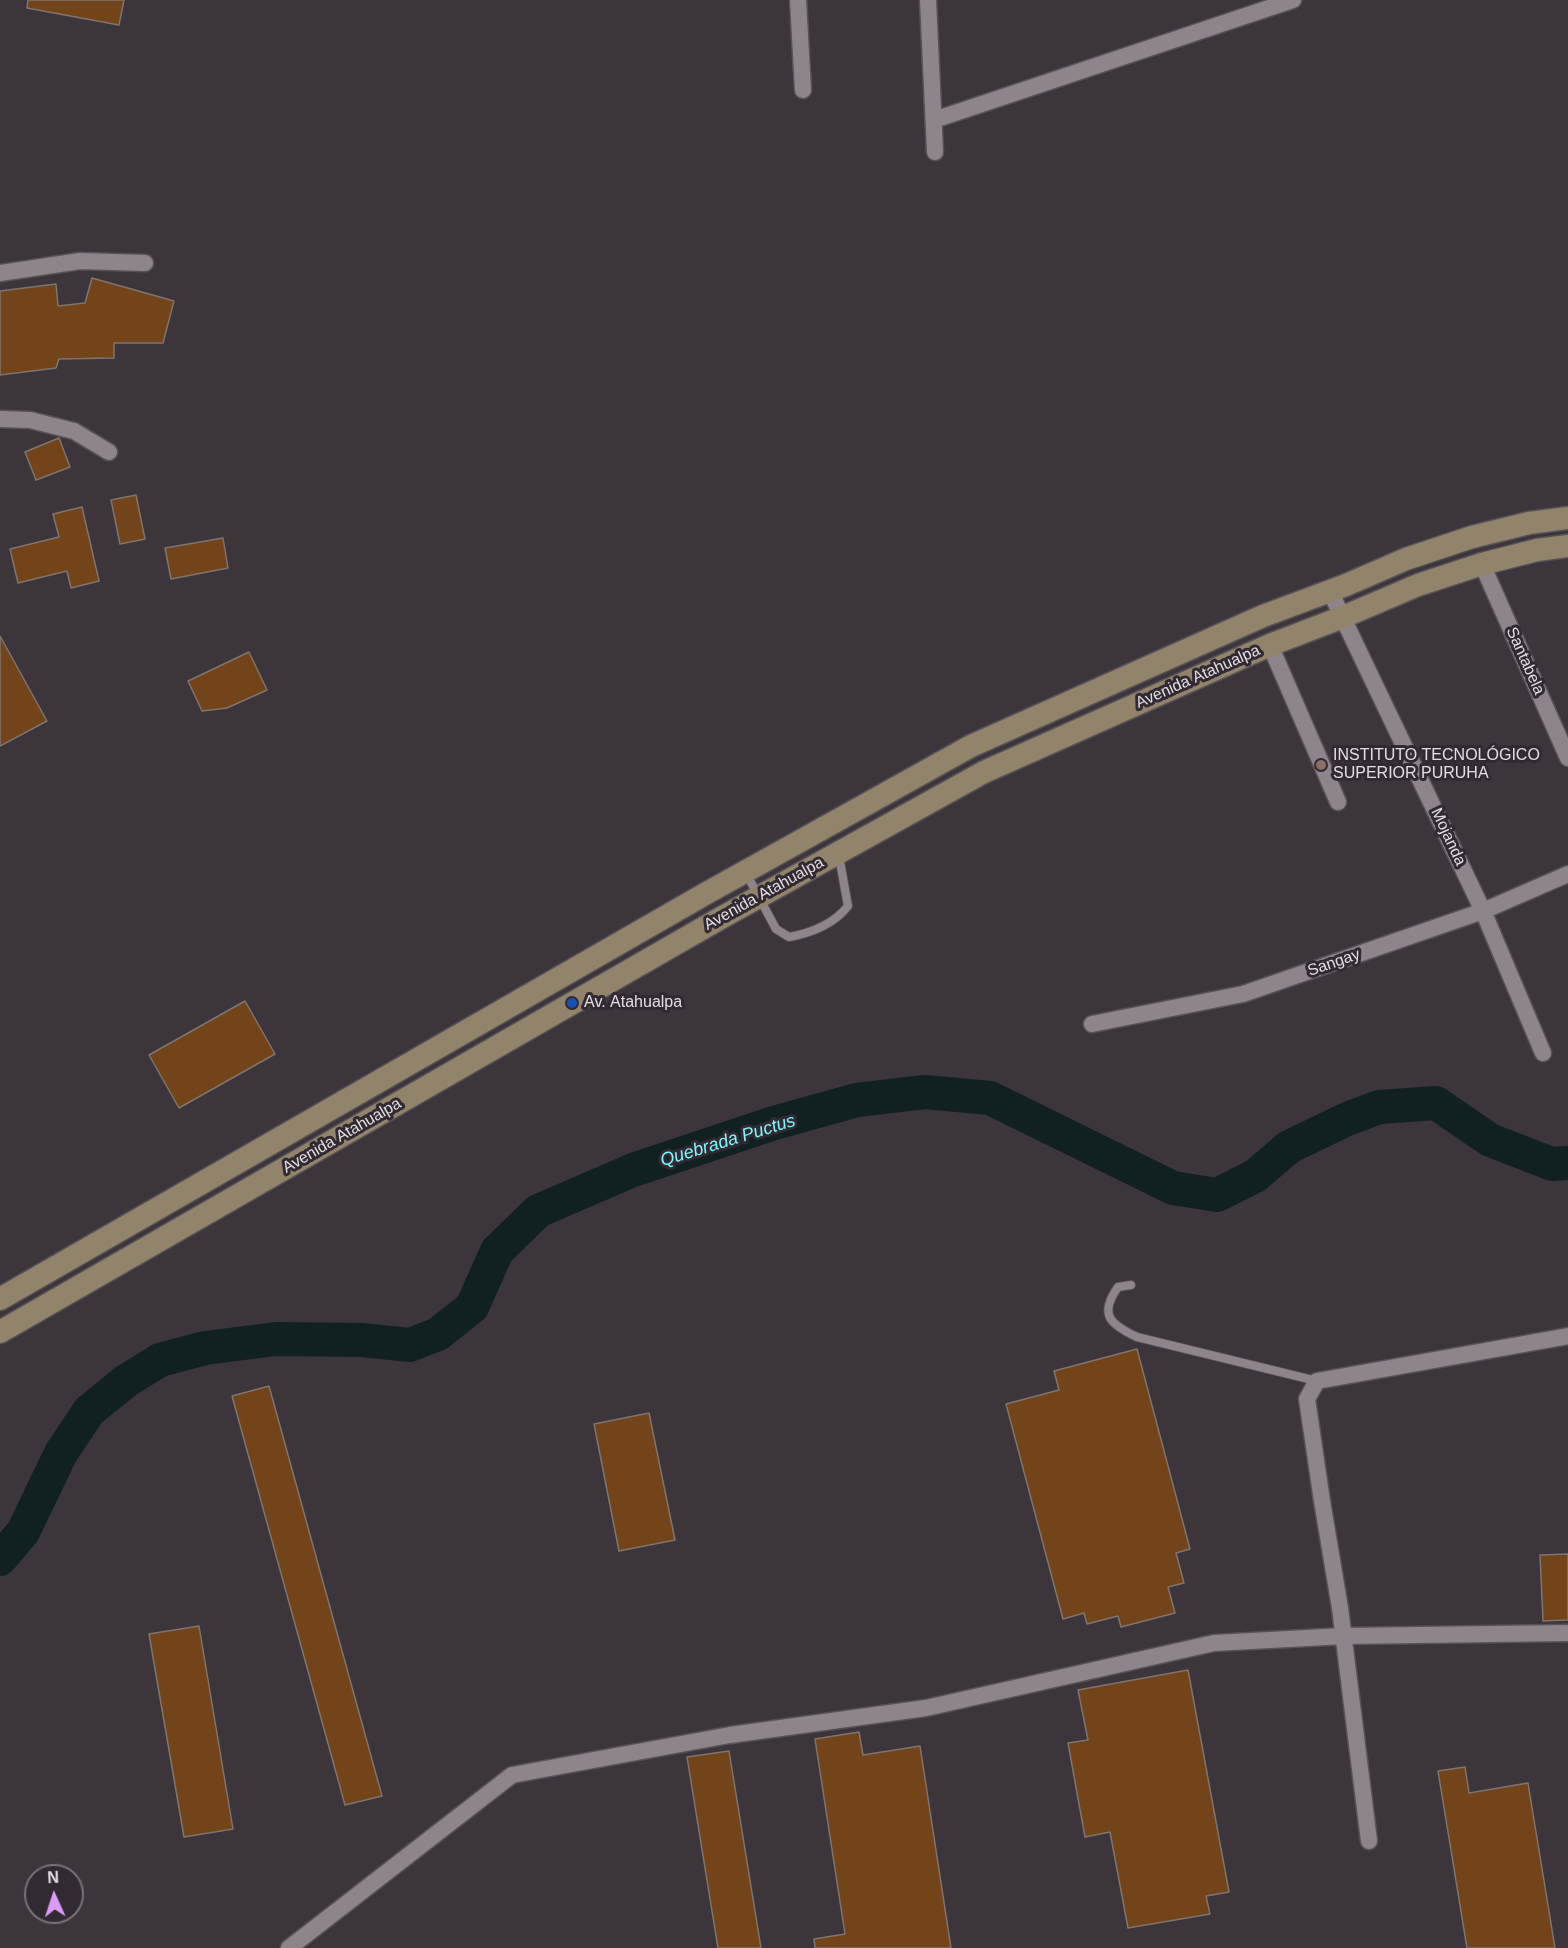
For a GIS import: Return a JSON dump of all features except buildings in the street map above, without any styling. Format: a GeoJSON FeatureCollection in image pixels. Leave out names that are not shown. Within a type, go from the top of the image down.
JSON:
{"type":"FeatureCollection","features":[{"type":"Feature","properties":{"kind":"main road","name":"Avenida Atahualpa"},"geometry":{"type":"LineString","coordinates":[[0,1299],[745,872],[971,746],[1263,616],[1406,559],[1472,537],[1529,523],[1568,518]]}},
{"type":"Feature","properties":{"kind":"main road","name":"Avenida Atahualpa"},"geometry":{"type":"LineString","coordinates":[[0,1332],[584,996],[984,772],[1270,645],[1418,585],[1482,564],[1537,550],[1568,546]]}},
{"type":"Feature","properties":{"kind":"main road"},"geometry":{"type":"LineString","coordinates":[[1074,700],[1086,726]]}},
{"type":"Feature","properties":{"kind":"main road"},"geometry":{"type":"LineString","coordinates":[[840,819],[846,848]]}},
{"type":"Feature","properties":{"kind":"main road"},"geometry":{"type":"LineString","coordinates":[[570,972],[584,996]]}},
{"type":"Feature","properties":{"kind":"main road"},"geometry":{"type":"LineString","coordinates":[[338,1104],[352,1129]]}},
{"type":"Feature","properties":{"kind":"street"},"geometry":{"type":"LineString","coordinates":[[798,0],[803,90]]}},
{"type":"Feature","properties":{"kind":"street"},"geometry":{"type":"LineString","coordinates":[[927,0],[935,152]]}},
{"type":"Feature","properties":{"kind":"street"},"geometry":{"type":"LineString","coordinates":[[934,120],[1293,0]]}},
{"type":"Feature","properties":{"kind":"street"},"geometry":{"type":"LineString","coordinates":[[0,273],[80,261],[145,263]]}},
{"type":"Feature","properties":{"kind":"street"},"geometry":{"type":"LineString","coordinates":[[0,419],[30,420],[74,431],[109,452]]}},
{"type":"Feature","properties":{"kind":"street","name":"Santabela"},"geometry":{"type":"LineString","coordinates":[[1482,564],[1568,758]]}},
{"type":"Feature","properties":{"kind":"street","name":"Mojanda"},"geometry":{"type":"LineString","coordinates":[[1330,591],[1483,911],[1543,1053]]}},
{"type":"Feature","properties":{"kind":"street"},"geometry":{"type":"LineString","coordinates":[[1270,645],[1338,802]]}},
{"type":"Feature","properties":{"kind":"street","name":"Sangay"},"geometry":{"type":"LineString","coordinates":[[1092,1024],[1243,994],[1483,911],[1568,874]]}},
{"type":"Feature","properties":{"kind":"street"},"geometry":{"type":"LineString","coordinates":[[1369,1841],[1344,1635],[1307,1399],[1317,1381],[1568,1336]]}},
{"type":"Feature","properties":{"kind":"street"},"geometry":{"type":"LineString","coordinates":[[289,1948],[512,1775],[730,1735],[926,1708],[1215,1643],[1344,1635],[1568,1633]]}},
{"type":"Feature","properties":{"kind":"lane"},"geometry":{"type":"LineString","coordinates":[[745,872],[776,929],[789,937],[806,933],[839,917],[848,906],[846,848]]}},
{"type":"Feature","properties":{"kind":"lane"},"geometry":{"type":"LineString","coordinates":[[1131,1285],[1118,1287],[1108,1301],[1109,1317],[1120,1329],[1137,1336],[1317,1381]]}},
{"type":"Feature","properties":{"kind":"waterway","name":"Quebrada Puctus"},"geometry":{"type":"LineString","coordinates":[[0,1559],[23,1532],[61,1453],[89,1411],[126,1381],[160,1360],[205,1348],[276,1339],[362,1340],[410,1345],[438,1334],[472,1307],[497,1251],[538,1211],[633,1170],[774,1123],[857,1100],[925,1092],[990,1098],[1173,1188],[1217,1195],[1255,1176],[1289,1147],[1347,1119],[1379,1107],[1436,1103],[1490,1140],[1552,1164],[1568,1163]]}},
{"type":"Feature","properties":{"kind":"place","name":"INSTITUTO TECNOLÓGICO SUPERIOR PURUHA"},"geometry":{"type":"Point","coordinates":[1321,765]}},
{"type":"Feature","properties":{"kind":"place","name":"Av. Atahualpa"},"geometry":{"type":"Point","coordinates":[572,1003]}}]}
